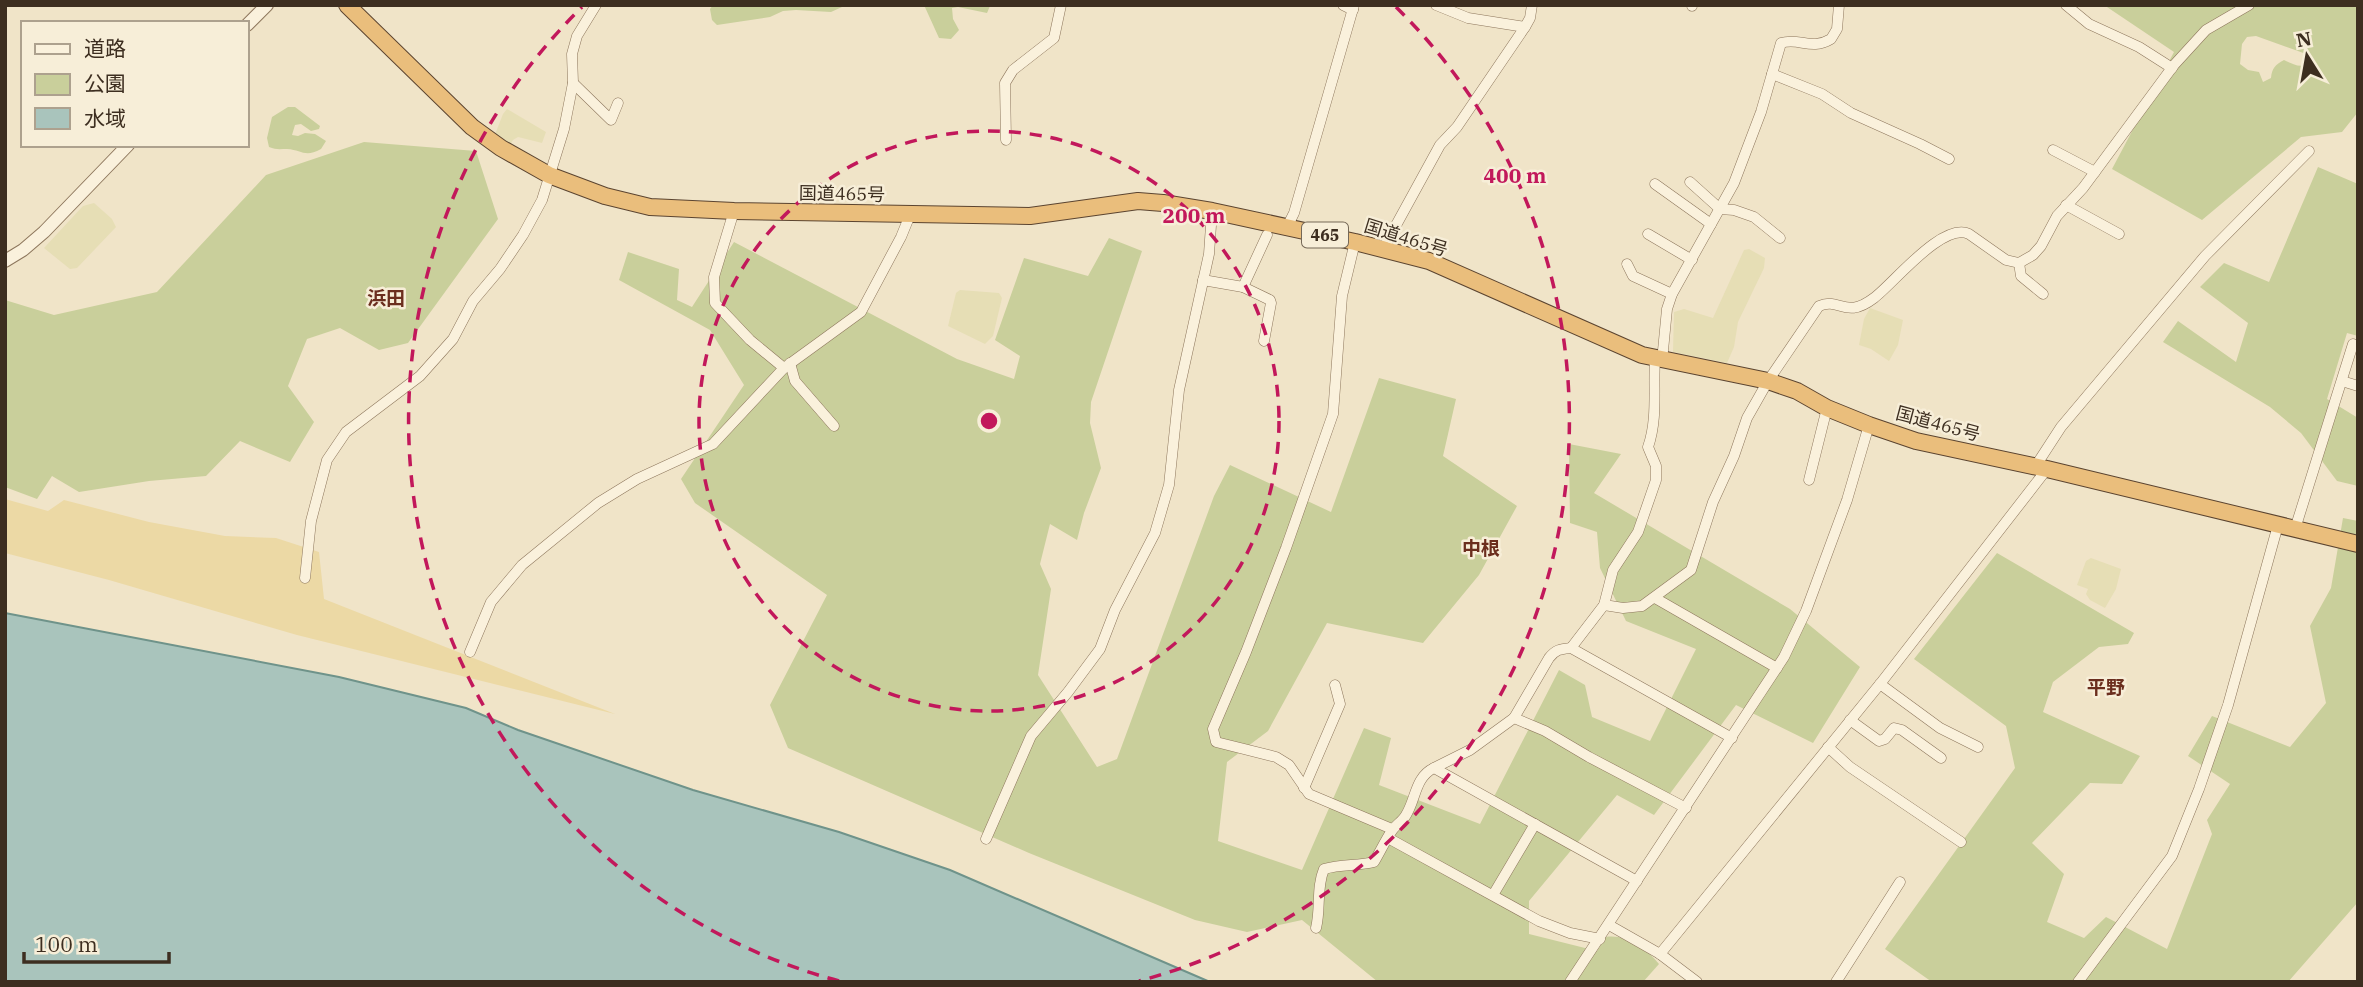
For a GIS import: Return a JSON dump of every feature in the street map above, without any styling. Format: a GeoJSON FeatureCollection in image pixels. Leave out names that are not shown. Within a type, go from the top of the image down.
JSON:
{"type":"FeatureCollection","features":[{"type":"Feature","properties":{"kind":"highway","name":"国道465号"},"geometry":{"type":"LineString","coordinates":[[347,5],[472,127],[501,148],[549,175],[605,196],[650,207],[734,211],[1030,216],[1138,201],[1212,211],[1429,261],[1593,335],[1659,360],[1768,381],[1797,391],[1827,408],[1916,441],[2358,544]]}},
{"type":"Feature","properties":{"kind":"street"},"geometry":{"type":"LineString","coordinates":[[248,24],[267,5]]}},
{"type":"Feature","properties":{"kind":"street"},"geometry":{"type":"LineString","coordinates":[[305,578],[311,521],[327,460],[346,432],[420,376],[453,339],[472,301],[500,269],[542,200],[564,129],[573,83],[572,54],[577,36],[596,5]]}},
{"type":"Feature","properties":{"kind":"street"},"geometry":{"type":"LineString","coordinates":[[1006,140],[1004,83],[1013,70],[1054,38],[1061,5]]}},
{"type":"Feature","properties":{"kind":"street"},"geometry":{"type":"LineString","coordinates":[[1436,5],[1468,18],[1525,27]]}},
{"type":"Feature","properties":{"kind":"street"},"geometry":{"type":"LineString","coordinates":[[1383,249],[1440,145],[1457,127],[1525,27],[1532,5]]}},
{"type":"Feature","properties":{"kind":"street"},"geometry":{"type":"LineString","coordinates":[[1571,648],[1604,605],[1613,570],[1638,532],[1656,480],[1656,467],[1648,447],[1653,434],[1659,360],[1672,294],[1734,183],[1761,112],[1781,43],[1786,41],[1814,46],[1831,39],[1837,29],[1839,5]]}},
{"type":"Feature","properties":{"kind":"street"},"geometry":{"type":"LineString","coordinates":[[2066,5],[2088,24],[2139,47],[2172,68]]}},
{"type":"Feature","properties":{"kind":"street"},"geometry":{"type":"LineString","coordinates":[[1604,605],[1623,608],[1642,606],[1691,570],[1713,502],[1734,456],[1747,418],[1768,381],[1819,306],[1832,303],[1851,309],[1862,306],[1953,232],[1964,231],[2006,260],[2019,263],[2033,255],[2066,205],[2095,172],[2172,68],[2206,30],[2249,5]]}},
{"type":"Feature","properties":{"kind":"street"},"geometry":{"type":"LineString","coordinates":[[1287,227],[1294,213],[1350,7]]}},
{"type":"Feature","properties":{"kind":"street"},"geometry":{"type":"LineString","coordinates":[[1772,74],[1822,94],[1851,113],[1949,159]]}},
{"type":"Feature","properties":{"kind":"street"},"geometry":{"type":"LineString","coordinates":[[573,83],[611,120],[618,103]]}},
{"type":"Feature","properties":{"kind":"street"},"geometry":{"type":"LineString","coordinates":[[5,261],[44,232],[126,147]]}},
{"type":"Feature","properties":{"kind":"street"},"geometry":{"type":"LineString","coordinates":[[2053,150],[2095,172]]}},
{"type":"Feature","properties":{"kind":"street"},"geometry":{"type":"LineString","coordinates":[[1660,954],[1880,684],[2041,468],[2060,427],[2221,238],[2309,150]]}},
{"type":"Feature","properties":{"kind":"street"},"geometry":{"type":"LineString","coordinates":[[1690,183],[1720,209],[1734,210],[1754,217],[1780,238]]}},
{"type":"Feature","properties":{"kind":"street"},"geometry":{"type":"LineString","coordinates":[[1655,184],[1711,224]]}},
{"type":"Feature","properties":{"kind":"street"},"geometry":{"type":"LineString","coordinates":[[2066,205],[2119,234]]}},
{"type":"Feature","properties":{"kind":"street"},"geometry":{"type":"LineString","coordinates":[[734,211],[714,277],[715,303],[750,340],[787,366],[795,381],[834,426]]}},
{"type":"Feature","properties":{"kind":"street"},"geometry":{"type":"LineString","coordinates":[[985,839],[1031,736],[1100,649],[1115,610],[1155,533],[1169,485],[1179,390],[1209,254],[1212,211]]}},
{"type":"Feature","properties":{"kind":"street"},"geometry":{"type":"LineString","coordinates":[[470,652],[491,602],[522,565],[598,503],[637,479],[713,444],[787,366],[861,312],[901,237],[909,215]]}},
{"type":"Feature","properties":{"kind":"street"},"geometry":{"type":"LineString","coordinates":[[1648,234],[1692,260]]}},
{"type":"Feature","properties":{"kind":"street"},"geometry":{"type":"LineString","coordinates":[[1243,287],[1267,235]]}},
{"type":"Feature","properties":{"kind":"street"},"geometry":{"type":"LineString","coordinates":[[1354,242],[1342,296],[1334,414],[1246,652],[1213,729],[1216,742],[1276,757],[1289,765],[1309,794],[1390,834],[1539,921],[1570,933],[1600,939]]}},
{"type":"Feature","properties":{"kind":"street"},"geometry":{"type":"LineString","coordinates":[[2019,263],[2021,276],[2043,294]]}},
{"type":"Feature","properties":{"kind":"street"},"geometry":{"type":"LineString","coordinates":[[1627,264],[1633,276],[1672,294]]}},
{"type":"Feature","properties":{"kind":"street"},"geometry":{"type":"LineString","coordinates":[[1203,281],[1243,287],[1270,300],[1264,341]]}},
{"type":"Feature","properties":{"kind":"street"},"geometry":{"type":"LineString","coordinates":[[2295,529],[2353,344]]}},
{"type":"Feature","properties":{"kind":"street"},"geometry":{"type":"LineString","coordinates":[[2342,381],[2358,386]]}},
{"type":"Feature","properties":{"kind":"street"},"geometry":{"type":"LineString","coordinates":[[1809,480],[1827,408]]}},
{"type":"Feature","properties":{"kind":"street"},"geometry":{"type":"LineString","coordinates":[[1570,982],[1777,668],[1806,611],[1847,499],[1869,425]]}},
{"type":"Feature","properties":{"kind":"street"},"geometry":{"type":"LineString","coordinates":[[2078,982],[2172,856],[2228,705],[2278,525]]}},
{"type":"Feature","properties":{"kind":"street"},"geometry":{"type":"LineString","coordinates":[[1655,598],[1777,668]]}},
{"type":"Feature","properties":{"kind":"street"},"geometry":{"type":"LineString","coordinates":[[1316,928],[1320,880],[1324,869],[1339,864],[1362,865],[1374,862],[1390,834],[1408,811],[1419,782],[1427,771],[1470,750],[1514,718],[1554,651],[1571,648],[1732,738]]}},
{"type":"Feature","properties":{"kind":"street"},"geometry":{"type":"LineString","coordinates":[[1880,684],[1940,728],[1979,747]]}},
{"type":"Feature","properties":{"kind":"street"},"geometry":{"type":"LineString","coordinates":[[1304,788],[1340,704],[1335,685]]}},
{"type":"Feature","properties":{"kind":"street"},"geometry":{"type":"LineString","coordinates":[[1514,718],[1545,731],[1686,808]]}},
{"type":"Feature","properties":{"kind":"street"},"geometry":{"type":"LineString","coordinates":[[1850,720],[1878,741],[1885,739],[1894,728],[1902,730],[1941,758]]}},
{"type":"Feature","properties":{"kind":"street"},"geometry":{"type":"LineString","coordinates":[[1828,747],[1850,767],[1961,842]]}},
{"type":"Feature","properties":{"kind":"street"},"geometry":{"type":"LineString","coordinates":[[1434,768],[1637,881]]}},
{"type":"Feature","properties":{"kind":"street"},"geometry":{"type":"LineString","coordinates":[[1493,895],[1535,824]]}},
{"type":"Feature","properties":{"kind":"street"},"geometry":{"type":"LineString","coordinates":[[1852,982],[1839,978],[1871,923],[1900,882]]}},
{"type":"Feature","properties":{"kind":"street"},"geometry":{"type":"LineString","coordinates":[[1609,925],[1660,954],[1697,982]]}},
{"type":"Feature","properties":{"kind":"shaded area"},"geometry":{"type":"Polygon","coordinates":[[[507,109],[546,132],[542,143],[518,137],[510,145],[494,137],[507,109]]]}},
{"type":"Feature","properties":{"kind":"shaded area"},"geometry":{"type":"Polygon","coordinates":[[[94,203],[112,219],[116,227],[77,268],[70,269],[44,248],[83,206],[94,203]]]}},
{"type":"Feature","properties":{"kind":"shaded area"},"geometry":{"type":"Polygon","coordinates":[[[1749,249],[1765,258],[1764,268],[1738,322],[1734,347],[1727,363],[1673,352],[1674,312],[1684,309],[1713,318],[1744,250],[1749,249]]]}},
{"type":"Feature","properties":{"kind":"shaded area"},"geometry":{"type":"Polygon","coordinates":[[[960,290],[999,293],[1002,298],[993,336],[985,344],[948,326],[956,293],[960,290]]]}},
{"type":"Feature","properties":{"kind":"shaded area"},"geometry":{"type":"Polygon","coordinates":[[[1870,308],[1903,320],[1898,345],[1889,361],[1871,349],[1859,345],[1864,319],[1870,308]]]}},
{"type":"Feature","properties":{"kind":"shaded area"},"geometry":{"type":"Polygon","coordinates":[[[2091,558],[2121,569],[2116,589],[2105,608],[2090,600],[2086,594],[2088,589],[2077,585],[2086,561],[2091,558]]]}},
{"type":"Feature","properties":{"kind":"green space"},"geometry":{"type":"Polygon","coordinates":[[[713,5],[842,7],[831,12],[783,11],[770,17],[717,25],[712,20],[710,9],[713,5]]]}},
{"type":"Feature","properties":{"kind":"green space"},"geometry":{"type":"Polygon","coordinates":[[[924,5],[990,6],[987,13],[952,8],[953,19],[959,30],[951,39],[939,38],[924,5]]]}},
{"type":"Feature","properties":{"kind":"green space"},"geometry":{"type":"Polygon","coordinates":[[[2104,5],[2358,5],[2358,112],[2342,132],[2301,137],[2202,220],[2112,169],[2174,52],[2104,5]],[[2256,36],[2247,37],[2242,44],[2240,64],[2248,70],[2259,72],[2263,82],[2271,78],[2273,69],[2284,60],[2301,66],[2311,62],[2309,55],[2256,36]]]}},
{"type":"Feature","properties":{"kind":"green space"},"geometry":{"type":"Polygon","coordinates":[[[288,107],[295,107],[320,126],[319,129],[311,131],[301,124],[295,125],[292,135],[315,134],[326,141],[321,149],[307,153],[269,147],[267,138],[272,117],[288,107]]]}},
{"type":"Feature","properties":{"kind":"green space"},"geometry":{"type":"Polygon","coordinates":[[[364,142],[476,151],[498,219],[408,343],[379,350],[340,328],[307,339],[288,386],[314,422],[290,462],[240,441],[206,476],[149,481],[79,492],[52,476],[37,499],[5,487],[5,300],[54,315],[157,292],[266,175],[364,142]]]}},
{"type":"Feature","properties":{"kind":"green space"},"geometry":{"type":"Polygon","coordinates":[[[2318,167],[2358,184],[2358,336],[2347,333],[2327,399],[2358,418],[2358,486],[2337,481],[2301,433],[2270,407],[2163,342],[2178,321],[2236,362],[2248,323],[2200,287],[2224,263],[2269,282],[2318,167]]]}},
{"type":"Feature","properties":{"kind":"green space"},"geometry":{"type":"Polygon","coordinates":[[[1109,238],[1142,251],[1091,402],[1090,423],[1101,468],[1077,540],[1050,524],[1040,564],[1051,589],[1038,675],[1097,767],[1117,759],[1214,496],[1230,465],[1331,512],[1379,378],[1456,399],[1443,456],[1517,506],[1479,575],[1423,643],[1327,623],[1268,731],[1227,762],[1218,841],[1302,870],[1364,728],[1391,738],[1379,785],[1480,824],[1559,670],[1585,685],[1592,717],[1650,741],[1696,649],[1626,621],[1600,568],[1597,532],[1570,523],[1569,444],[1621,454],[1594,493],[1790,609],[1860,667],[1813,743],[1736,705],[1654,815],[1617,795],[1529,901],[1529,934],[1597,951],[1606,937],[1628,940],[1642,948],[1659,964],[1643,982],[1378,982],[1302,920],[1247,932],[1195,920],[1029,853],[788,748],[770,705],[827,595],[695,503],[681,479],[744,385],[710,330],[619,280],[628,252],[679,269],[677,300],[692,307],[734,242],[957,359],[1014,379],[1020,356],[995,340],[1024,258],[1088,276],[1109,238]]]}},
{"type":"Feature","properties":{"kind":"green space"},"geometry":{"type":"Polygon","coordinates":[[[2343,518],[2358,521],[2358,902],[2288,982],[1932,982],[1885,949],[2015,768],[2006,726],[1914,659],[1997,553],[2134,633],[2128,644],[2099,647],[2053,682],[2043,712],[2140,756],[2122,784],[2090,783],[2032,843],[2064,874],[2047,922],[2084,938],[2106,917],[2167,949],[2212,834],[2207,820],[2230,784],[2188,756],[2212,716],[2290,747],[2326,703],[2310,626],[2331,588],[2343,518]]]}},
{"type":"Feature","properties":{"kind":"sand"},"geometry":{"type":"Polygon","coordinates":[[[5,499],[48,511],[64,500],[149,522],[225,536],[276,538],[319,552],[324,599],[615,714],[297,635],[109,580],[5,553],[5,499]]]}},
{"type":"Feature","properties":{"kind":"water"},"geometry":{"type":"Polygon","coordinates":[[[5,613],[339,677],[466,708],[518,730],[693,790],[839,832],[950,870],[1210,982],[5,982],[5,613]]]}},
{"type":"Feature","properties":{"kind":"district","name":"浜田"},"geometry":{"type":"Point","coordinates":[386,298]}},
{"type":"Feature","properties":{"kind":"district","name":"中根"},"geometry":{"type":"Point","coordinates":[1481,548]}},
{"type":"Feature","properties":{"kind":"district","name":"平野"},"geometry":{"type":"Point","coordinates":[2106,687]}}]}
